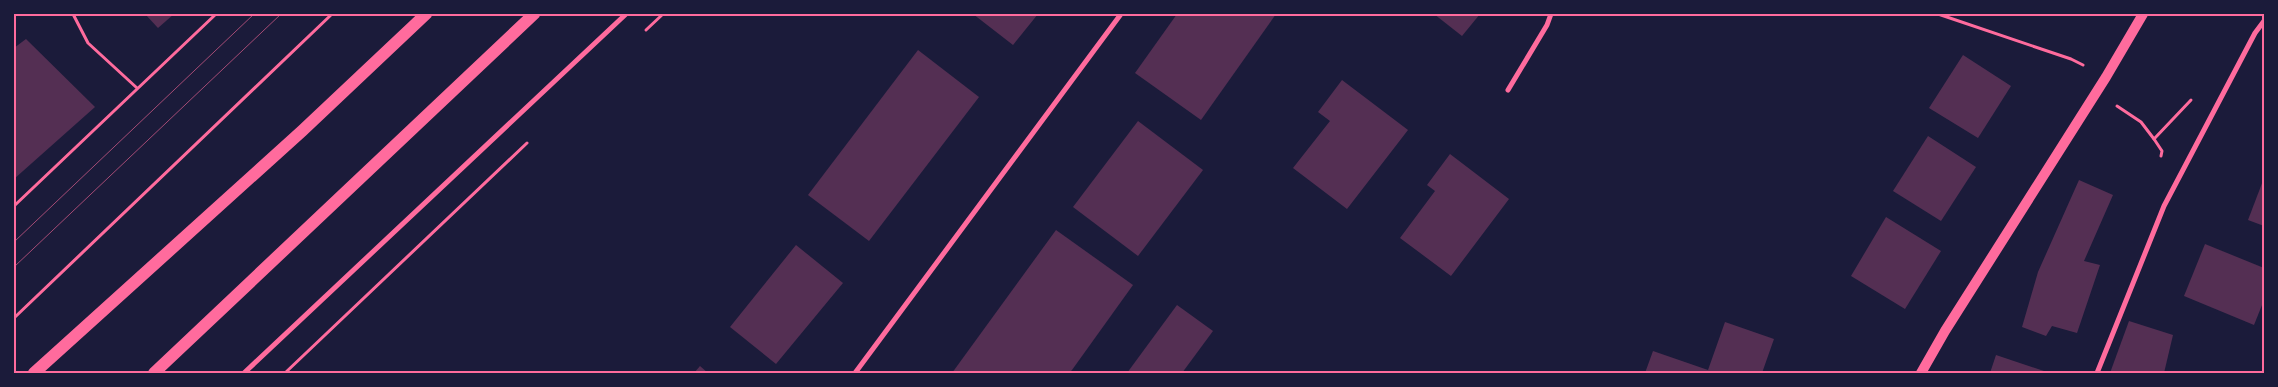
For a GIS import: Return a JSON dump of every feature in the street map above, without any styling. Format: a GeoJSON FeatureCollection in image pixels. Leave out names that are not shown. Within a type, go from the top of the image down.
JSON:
{"type":"FeatureCollection","features":[{"type":"Feature","properties":{"kind":"main road"},"geometry":{"type":"LineString","coordinates":[[34,373],[302,131],[426,14]]}},
{"type":"Feature","properties":{"kind":"main road"},"geometry":{"type":"LineString","coordinates":[[154,373],[534,14]]}},
{"type":"Feature","properties":{"kind":"main road"},"geometry":{"type":"LineString","coordinates":[[1921,373],[1944,331],[2106,77],[2143,14]]}},
{"type":"Feature","properties":{"kind":"street"},"geometry":{"type":"LineString","coordinates":[[244,373],[626,14]]}},
{"type":"Feature","properties":{"kind":"street"},"geometry":{"type":"LineString","coordinates":[[855,373],[1121,14]]}},
{"type":"Feature","properties":{"kind":"street"},"geometry":{"type":"LineString","coordinates":[[1508,90],[1547,25],[1551,14]]}},
{"type":"Feature","properties":{"kind":"street"},"geometry":{"type":"LineString","coordinates":[[2097,373],[2164,206],[2255,33],[2264,21]]}},
{"type":"Feature","properties":{"kind":"path"},"geometry":{"type":"LineString","coordinates":[[73,14],[88,43],[137,88]]}},
{"type":"Feature","properties":{"kind":"path"},"geometry":{"type":"LineString","coordinates":[[14,206],[216,14]]}},
{"type":"Feature","properties":{"kind":"path"},"geometry":{"type":"LineString","coordinates":[[14,318],[332,14]]}},
{"type":"Feature","properties":{"kind":"path"},"geometry":{"type":"LineString","coordinates":[[642,34],[663,14]]}},
{"type":"Feature","properties":{"kind":"path"},"geometry":{"type":"LineString","coordinates":[[1938,14],[2071,59],[2124,86],[2114,104],[2141,122],[2154,139],[2194,97]]}},
{"type":"Feature","properties":{"kind":"path"},"geometry":{"type":"LineString","coordinates":[[285,373],[528,143]]}},
{"type":"Feature","properties":{"kind":"building"},"geometry":{"type":"Polygon","coordinates":[[[145,14],[174,14],[158,28],[145,14]]]}},
{"type":"Feature","properties":{"kind":"building"},"geometry":{"type":"Polygon","coordinates":[[[973,14],[1038,14],[1013,45],[973,14]]]}},
{"type":"Feature","properties":{"kind":"building"},"geometry":{"type":"Polygon","coordinates":[[[1177,14],[1276,14],[1201,120],[1135,73],[1177,14]]]}},
{"type":"Feature","properties":{"kind":"building"},"geometry":{"type":"Polygon","coordinates":[[[1434,14],[1480,14],[1462,36],[1434,14]]]}},
{"type":"Feature","properties":{"kind":"building"},"geometry":{"type":"Polygon","coordinates":[[[26,39],[95,107],[14,179],[14,48],[26,39]]]}},
{"type":"Feature","properties":{"kind":"building"},"geometry":{"type":"Polygon","coordinates":[[[918,50],[979,97],[869,241],[808,195],[918,50]]]}},
{"type":"Feature","properties":{"kind":"building"},"geometry":{"type":"Polygon","coordinates":[[[1963,55],[2011,86],[1978,138],[1929,108],[1963,55]]]}},
{"type":"Feature","properties":{"kind":"building"},"geometry":{"type":"Polygon","coordinates":[[[1342,80],[1408,130],[1347,209],[1293,168],[1330,121],[1318,112],[1342,80]]]}},
{"type":"Feature","properties":{"kind":"building"},"geometry":{"type":"Polygon","coordinates":[[[1138,121],[1203,170],[1138,256],[1073,207],[1138,121]]]}},
{"type":"Feature","properties":{"kind":"building"},"geometry":{"type":"Polygon","coordinates":[[[1928,136],[1976,167],[1941,221],[1893,191],[1928,136]]]}},
{"type":"Feature","properties":{"kind":"building"},"geometry":{"type":"Polygon","coordinates":[[[1450,154],[1509,199],[1451,276],[1400,238],[1435,191],[1427,185],[1450,154]]]}},
{"type":"Feature","properties":{"kind":"building"},"geometry":{"type":"Polygon","coordinates":[[[2264,178],[2264,226],[2248,220],[2264,178]]]}},
{"type":"Feature","properties":{"kind":"building"},"geometry":{"type":"Polygon","coordinates":[[[2079,180],[2113,195],[2084,261],[2100,265],[2077,333],[2052,326],[2046,336],[2022,327],[2038,272],[2079,180]]]}},
{"type":"Feature","properties":{"kind":"building"},"geometry":{"type":"Polygon","coordinates":[[[1886,217],[1941,251],[1905,309],[1851,276],[1886,217]]]}},
{"type":"Feature","properties":{"kind":"building"},"geometry":{"type":"Polygon","coordinates":[[[1056,230],[1133,285],[1072,370],[1069,373],[952,373],[1056,230]]]}},
{"type":"Feature","properties":{"kind":"building"},"geometry":{"type":"Polygon","coordinates":[[[2205,244],[2264,268],[2264,300],[2254,325],[2184,296],[2205,244]]]}},
{"type":"Feature","properties":{"kind":"building"},"geometry":{"type":"Polygon","coordinates":[[[796,245],[843,283],[776,364],[730,327],[796,245]]]}},
{"type":"Feature","properties":{"kind":"building"},"geometry":{"type":"Polygon","coordinates":[[[1177,305],[1213,331],[1182,373],[1127,373],[1177,305]]]}},
{"type":"Feature","properties":{"kind":"building"},"geometry":{"type":"Polygon","coordinates":[[[2129,321],[2173,335],[2164,373],[2110,373],[2129,321]]]}},
{"type":"Feature","properties":{"kind":"building"},"geometry":{"type":"Polygon","coordinates":[[[1725,322],[1774,339],[1762,373],[1645,373],[1653,351],[1708,370],[1725,322]]]}},
{"type":"Feature","properties":{"kind":"building"},"geometry":{"type":"Polygon","coordinates":[[[1996,355],[2050,373],[1990,373],[1996,355]]]}},
{"type":"Feature","properties":{"kind":"building"},"geometry":{"type":"Polygon","coordinates":[[[700,366],[708,373],[694,373],[700,366]]]}},
{"type":"Feature","properties":{"kind":"tram line"},"geometry":{"type":"LineString","coordinates":[[14,242],[254,14]]}},
{"type":"Feature","properties":{"kind":"tram line"},"geometry":{"type":"LineString","coordinates":[[14,267],[281,14]]}}]}
